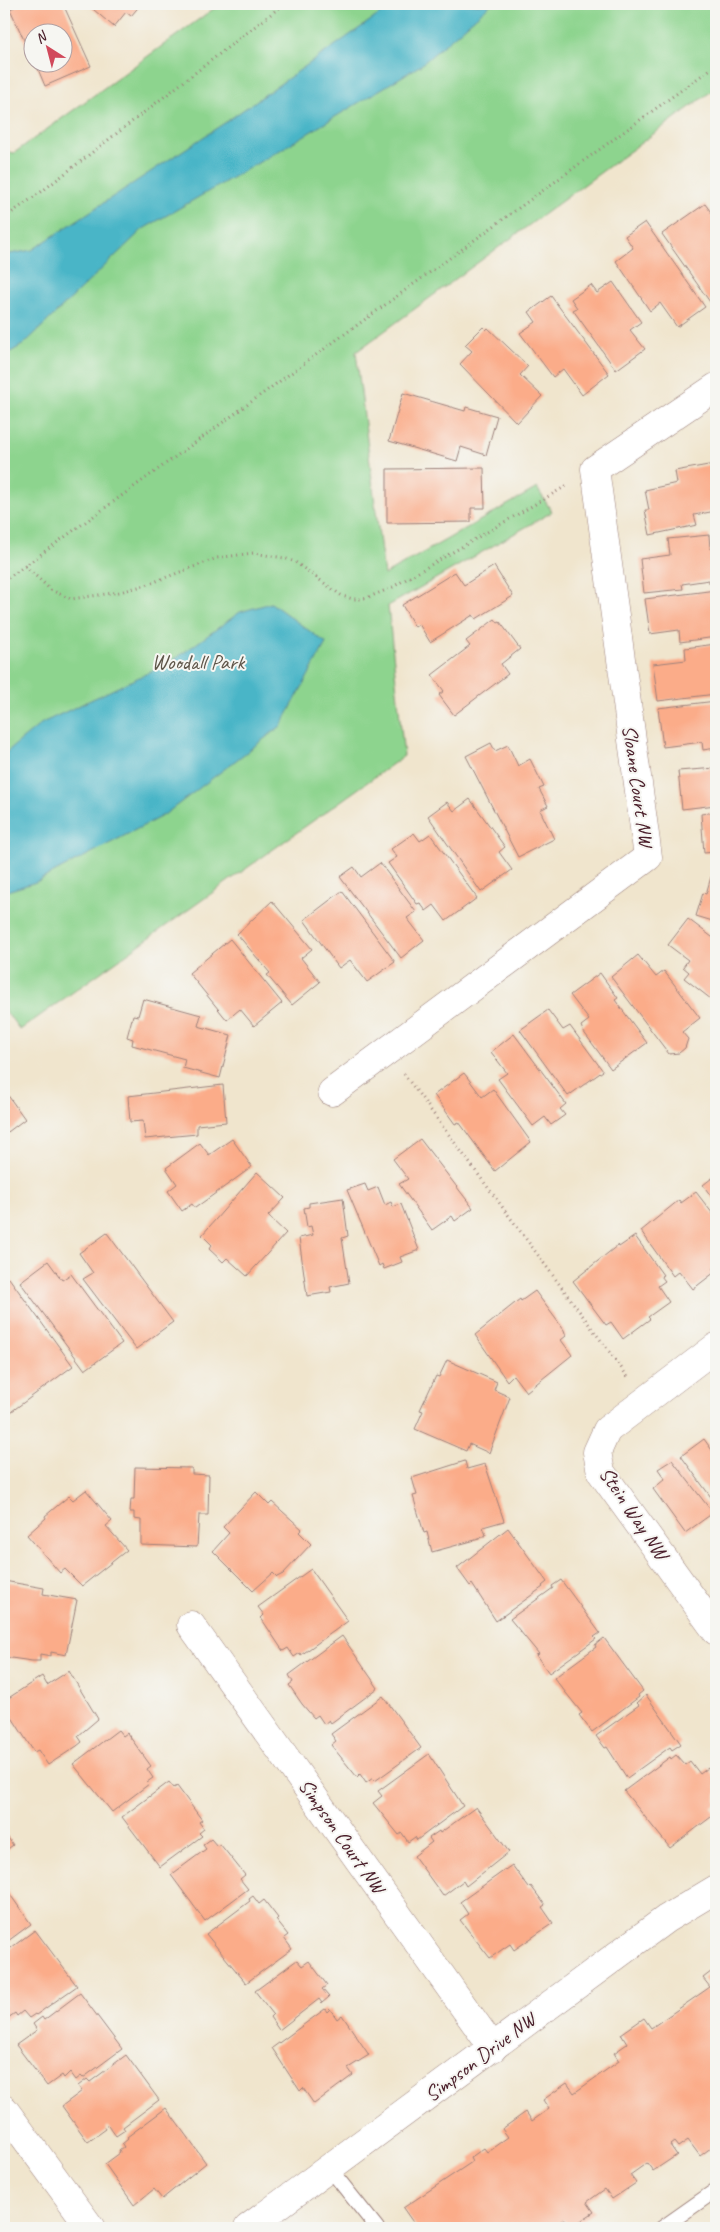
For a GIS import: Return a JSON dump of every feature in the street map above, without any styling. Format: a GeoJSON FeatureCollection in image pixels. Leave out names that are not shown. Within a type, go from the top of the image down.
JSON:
{"type":"FeatureCollection","features":[{"type":"Feature","properties":{"kind":"street"},"geometry":{"type":"LineString","coordinates":[[595,470],[716,387]]}},
{"type":"Feature","properties":{"kind":"street","name":"Sloane Court NW"},"geometry":{"type":"LineString","coordinates":[[332,1092],[648,857],[595,470]]}},
{"type":"Feature","properties":{"kind":"street","name":"Stein Way NW"},"geometry":{"type":"LineString","coordinates":[[716,1347],[607,1430],[597,1452],[601,1472],[716,1631]]}},
{"type":"Feature","properties":{"kind":"street","name":"Simpson Court NW"},"geometry":{"type":"LineString","coordinates":[[191,1624],[493,2048]]}},
{"type":"Feature","properties":{"kind":"street","name":"Simpson Drive NW"},"geometry":{"type":"LineString","coordinates":[[248,2228],[666,1919],[716,1890]]}},
{"type":"Feature","properties":{"kind":"street"},"geometry":{"type":"LineString","coordinates":[[4,2109],[91,2228]]}},
{"type":"Feature","properties":{"kind":"lane"},"geometry":{"type":"LineString","coordinates":[[330,2169],[377,2228]]}},
{"type":"Feature","properties":{"kind":"lane"},"geometry":{"type":"LineString","coordinates":[[662,2228],[716,2190]]}},
{"type":"Feature","properties":{"kind":"path"},"geometry":{"type":"LineString","coordinates":[[4,218],[49,186],[284,4]]}},
{"type":"Feature","properties":{"kind":"path"},"geometry":{"type":"LineString","coordinates":[[4,581],[716,65]]}},
{"type":"Feature","properties":{"kind":"path"},"geometry":{"type":"LineString","coordinates":[[25,566],[51,590],[71,599],[146,585],[236,554],[269,554],[296,562],[342,596],[364,599],[391,588],[595,470]]}},
{"type":"Feature","properties":{"kind":"path"},"geometry":{"type":"LineString","coordinates":[[388,1052],[645,1400]]}},
{"type":"Feature","properties":{"kind":"green space","name":"Woodall Park"},"geometry":{"type":"Polygon","coordinates":[[[220,4],[716,4],[716,88],[356,352],[384,575],[537,488],[552,512],[388,606],[404,756],[20,1030],[4,1009],[4,151],[14,153],[220,4]]]}},
{"type":"Feature","properties":{"kind":"water"},"geometry":{"type":"Polygon","coordinates":[[[394,4],[491,4],[421,65],[277,152],[143,229],[24,344],[4,356],[4,255],[32,250],[223,124],[394,4]]]}},
{"type":"Feature","properties":{"kind":"water"},"geometry":{"type":"Polygon","coordinates":[[[271,603],[326,643],[281,726],[164,815],[36,882],[4,892],[4,754],[42,723],[171,662],[240,612],[271,603]]]}},
{"type":"Feature","properties":{"kind":"building"},"geometry":{"type":"Polygon","coordinates":[[[21,4],[63,4],[71,22],[22,22],[22,36],[10,9],[21,4]]]}},
{"type":"Feature","properties":{"kind":"building"},"geometry":{"type":"Polygon","coordinates":[[[87,4],[141,4],[131,16],[126,12],[114,27],[87,4]]]}},
{"type":"Feature","properties":{"kind":"building"},"geometry":{"type":"Polygon","coordinates":[[[72,24],[91,66],[45,86],[39,72],[72,72],[72,24]]]}},
{"type":"Feature","properties":{"kind":"building"},"geometry":{"type":"Polygon","coordinates":[[[705,204],[716,219],[716,298],[710,302],[662,234],[705,204]]]}},
{"type":"Feature","properties":{"kind":"building"},"geometry":{"type":"Polygon","coordinates":[[[645,222],[705,307],[677,327],[660,303],[650,311],[616,261],[633,248],[625,236],[645,222]]]}},
{"type":"Feature","properties":{"kind":"building"},"geometry":{"type":"Polygon","coordinates":[[[613,282],[641,322],[630,330],[645,349],[616,370],[573,310],[577,308],[571,299],[591,285],[597,293],[613,282]]]}},
{"type":"Feature","properties":{"kind":"building"},"geometry":{"type":"Polygon","coordinates":[[[551,296],[609,374],[582,395],[563,369],[553,377],[520,333],[536,322],[529,312],[551,296]]]}},
{"type":"Feature","properties":{"kind":"building"},"geometry":{"type":"Polygon","coordinates":[[[483,327],[486,330],[488,328],[528,366],[520,375],[542,396],[517,423],[460,364],[472,351],[465,345],[483,327]]]}},
{"type":"Feature","properties":{"kind":"building"},"geometry":{"type":"Polygon","coordinates":[[[403,393],[465,411],[466,407],[497,416],[486,455],[461,447],[457,461],[389,441],[403,393]]]}},
{"type":"Feature","properties":{"kind":"building"},"geometry":{"type":"Polygon","coordinates":[[[713,460],[716,460],[716,511],[694,515],[697,525],[650,535],[645,510],[649,510],[645,490],[677,483],[675,471],[714,464],[713,460]]]}},
{"type":"Feature","properties":{"kind":"building"},"geometry":{"type":"Polygon","coordinates":[[[484,468],[485,508],[471,508],[471,522],[387,523],[387,469],[484,468]]]}},
{"type":"Feature","properties":{"kind":"building"},"geometry":{"type":"Polygon","coordinates":[[[709,535],[710,549],[716,549],[716,582],[709,583],[709,580],[682,584],[683,589],[644,593],[640,559],[670,555],[668,539],[709,535]]]}},
{"type":"Feature","properties":{"kind":"building"},"geometry":{"type":"Polygon","coordinates":[[[494,566],[513,596],[476,619],[473,615],[430,642],[419,624],[415,627],[402,605],[455,572],[464,585],[494,566]]]}},
{"type":"Feature","properties":{"kind":"building"},"geometry":{"type":"Polygon","coordinates":[[[716,590],[716,637],[680,642],[679,630],[650,634],[645,599],[716,590]]]}},
{"type":"Feature","properties":{"kind":"building"},"geometry":{"type":"Polygon","coordinates":[[[495,619],[498,623],[500,622],[520,649],[501,664],[508,674],[454,715],[439,695],[444,691],[432,675],[470,646],[466,641],[495,619]]]}},
{"type":"Feature","properties":{"kind":"building"},"geometry":{"type":"Polygon","coordinates":[[[716,644],[716,694],[658,701],[653,664],[686,660],[685,648],[716,644]]]}},
{"type":"Feature","properties":{"kind":"building"},"geometry":{"type":"Polygon","coordinates":[[[716,701],[716,748],[703,750],[702,742],[663,747],[658,708],[716,701]]]}},
{"type":"Feature","properties":{"kind":"building"},"geometry":{"type":"Polygon","coordinates":[[[491,743],[495,751],[508,745],[518,766],[530,759],[544,787],[539,789],[548,806],[540,810],[554,839],[518,857],[466,756],[491,743]]]}},
{"type":"Feature","properties":{"kind":"building"},"geometry":{"type":"Polygon","coordinates":[[[716,768],[716,805],[682,809],[678,771],[716,768]]]}},
{"type":"Feature","properties":{"kind":"building"},"geometry":{"type":"Polygon","coordinates":[[[470,799],[505,847],[499,852],[512,870],[481,892],[428,816],[447,802],[454,811],[470,799]]]}},
{"type":"Feature","properties":{"kind":"building"},"geometry":{"type":"Polygon","coordinates":[[[716,812],[716,852],[704,853],[701,814],[716,812]]]}},
{"type":"Feature","properties":{"kind":"building"},"geometry":{"type":"Polygon","coordinates":[[[414,833],[420,841],[430,834],[477,898],[446,921],[434,905],[426,911],[420,903],[417,904],[388,863],[397,857],[391,849],[414,833]]]}},
{"type":"Feature","properties":{"kind":"building"},"geometry":{"type":"Polygon","coordinates":[[[380,863],[416,912],[407,918],[424,940],[401,958],[340,877],[354,867],[361,877],[380,863]]]}},
{"type":"Feature","properties":{"kind":"building"},"geometry":{"type":"Polygon","coordinates":[[[711,877],[716,878],[716,922],[696,916],[703,893],[706,894],[711,877]]]}},
{"type":"Feature","properties":{"kind":"building"},"geometry":{"type":"Polygon","coordinates":[[[342,891],[395,962],[367,982],[350,960],[339,968],[304,920],[342,891]]]}},
{"type":"Feature","properties":{"kind":"building"},"geometry":{"type":"Polygon","coordinates":[[[272,901],[312,949],[301,958],[320,982],[292,1005],[267,975],[270,973],[237,934],[272,901]]]}},
{"type":"Feature","properties":{"kind":"building"},"geometry":{"type":"Polygon","coordinates":[[[688,919],[716,940],[716,1003],[684,978],[689,972],[683,967],[688,960],[668,945],[688,919]]]}},
{"type":"Feature","properties":{"kind":"building"},"geometry":{"type":"Polygon","coordinates":[[[230,939],[282,1003],[254,1026],[240,1009],[227,1020],[189,973],[230,939]]]}},
{"type":"Feature","properties":{"kind":"building"},"geometry":{"type":"Polygon","coordinates":[[[638,955],[656,977],[664,971],[700,1018],[682,1032],[688,1039],[685,1048],[679,1053],[669,1054],[611,977],[638,955]]]}},
{"type":"Feature","properties":{"kind":"building"},"geometry":{"type":"Polygon","coordinates":[[[600,973],[618,998],[615,1000],[647,1043],[611,1069],[583,1031],[581,1026],[589,1020],[570,995],[600,973]]]}},
{"type":"Feature","properties":{"kind":"building"},"geometry":{"type":"Polygon","coordinates":[[[143,999],[201,1015],[198,1026],[231,1035],[220,1078],[183,1068],[185,1059],[132,1045],[133,1039],[127,1037],[133,1015],[138,1016],[143,999]]]}},
{"type":"Feature","properties":{"kind":"building"},"geometry":{"type":"Polygon","coordinates":[[[548,1010],[563,1030],[570,1026],[603,1071],[568,1096],[520,1030],[548,1010]]]}},
{"type":"Feature","properties":{"kind":"building"},"geometry":{"type":"Polygon","coordinates":[[[514,1034],[566,1104],[560,1109],[565,1115],[551,1125],[545,1117],[533,1126],[498,1079],[507,1073],[491,1052],[514,1034]]]}},
{"type":"Feature","properties":{"kind":"building"},"geometry":{"type":"Polygon","coordinates":[[[464,1073],[482,1097],[493,1089],[531,1142],[495,1171],[459,1122],[455,1124],[434,1095],[464,1073]]]}},
{"type":"Feature","properties":{"kind":"building"},"geometry":{"type":"Polygon","coordinates":[[[223,1085],[226,1122],[197,1125],[197,1134],[145,1139],[143,1121],[130,1122],[128,1096],[223,1085]]]}},
{"type":"Feature","properties":{"kind":"building"},"geometry":{"type":"Polygon","coordinates":[[[4,1090],[25,1119],[4,1135],[4,1090]]]}},
{"type":"Feature","properties":{"kind":"building"},"geometry":{"type":"Polygon","coordinates":[[[232,1139],[252,1167],[195,1208],[192,1204],[182,1211],[168,1191],[177,1184],[166,1168],[200,1143],[209,1155],[232,1139]]]}},
{"type":"Feature","properties":{"kind":"building"},"geometry":{"type":"Polygon","coordinates":[[[420,1139],[473,1208],[455,1221],[452,1216],[432,1230],[399,1184],[408,1179],[393,1159],[420,1139]]]}},
{"type":"Feature","properties":{"kind":"building"},"geometry":{"type":"Polygon","coordinates":[[[257,1172],[285,1198],[268,1216],[286,1233],[247,1276],[227,1258],[223,1262],[209,1249],[212,1245],[202,1235],[257,1172]]]}},
{"type":"Feature","properties":{"kind":"building"},"geometry":{"type":"Polygon","coordinates":[[[716,1175],[716,1203],[703,1185],[716,1175]]]}},
{"type":"Feature","properties":{"kind":"building"},"geometry":{"type":"Polygon","coordinates":[[[365,1184],[368,1191],[378,1187],[385,1205],[391,1202],[393,1207],[401,1204],[419,1250],[400,1257],[402,1262],[384,1269],[382,1264],[379,1266],[347,1190],[365,1184]]]}},
{"type":"Feature","properties":{"kind":"building"},"geometry":{"type":"Polygon","coordinates":[[[696,1192],[716,1218],[716,1267],[713,1269],[715,1272],[693,1289],[679,1271],[673,1276],[641,1231],[679,1200],[681,1203],[696,1192]]]}},
{"type":"Feature","properties":{"kind":"building"},"geometry":{"type":"Polygon","coordinates":[[[343,1198],[348,1236],[342,1238],[349,1283],[330,1287],[331,1292],[307,1296],[299,1238],[313,1235],[311,1226],[307,1227],[304,1208],[309,1207],[309,1203],[343,1198]]]}},
{"type":"Feature","properties":{"kind":"building"},"geometry":{"type":"Polygon","coordinates":[[[107,1233],[173,1322],[136,1349],[83,1279],[93,1273],[79,1253],[107,1233]]]}},
{"type":"Feature","properties":{"kind":"building"},"geometry":{"type":"Polygon","coordinates":[[[635,1236],[663,1275],[661,1276],[665,1281],[658,1286],[669,1302],[623,1339],[611,1322],[606,1325],[573,1281],[618,1245],[619,1247],[635,1236]]]}},
{"type":"Feature","properties":{"kind":"building"},"geometry":{"type":"Polygon","coordinates":[[[48,1261],[62,1280],[71,1274],[122,1343],[85,1370],[20,1282],[48,1261]]]}},
{"type":"Feature","properties":{"kind":"building"},"geometry":{"type":"Polygon","coordinates":[[[9,1278],[73,1366],[4,1417],[4,1282],[9,1278]]]}},
{"type":"Feature","properties":{"kind":"building"},"geometry":{"type":"Polygon","coordinates":[[[535,1291],[564,1330],[566,1336],[561,1340],[572,1355],[526,1392],[513,1375],[507,1381],[475,1335],[520,1299],[521,1301],[535,1291]]]}},
{"type":"Feature","properties":{"kind":"building"},"geometry":{"type":"Polygon","coordinates":[[[447,1360],[497,1382],[494,1390],[510,1397],[489,1453],[469,1444],[466,1451],[415,1429],[423,1411],[420,1410],[436,1376],[439,1377],[447,1360]]]}},
{"type":"Feature","properties":{"kind":"building"},"geometry":{"type":"Polygon","coordinates":[[[704,1439],[714,1453],[716,1451],[716,1504],[681,1456],[704,1439]]]}},
{"type":"Feature","properties":{"kind":"building"},"geometry":{"type":"Polygon","coordinates":[[[672,1460],[713,1513],[685,1533],[653,1489],[665,1479],[658,1469],[672,1460]]]}},
{"type":"Feature","properties":{"kind":"building"},"geometry":{"type":"Polygon","coordinates":[[[465,1461],[467,1469],[485,1464],[504,1521],[483,1527],[486,1535],[479,1539],[432,1552],[427,1532],[424,1533],[413,1496],[417,1495],[412,1478],[465,1461]]]}},
{"type":"Feature","properties":{"kind":"building"},"geometry":{"type":"Polygon","coordinates":[[[135,1467],[192,1468],[192,1474],[209,1475],[208,1515],[199,1515],[197,1547],[141,1545],[141,1520],[134,1519],[134,1512],[130,1512],[131,1499],[134,1499],[135,1467]]]}},
{"type":"Feature","properties":{"kind":"building"},"geometry":{"type":"Polygon","coordinates":[[[86,1490],[112,1521],[106,1526],[127,1550],[82,1586],[65,1569],[60,1573],[27,1535],[46,1518],[45,1516],[69,1496],[73,1500],[86,1490]]]}},
{"type":"Feature","properties":{"kind":"building"},"geometry":{"type":"Polygon","coordinates":[[[256,1492],[269,1505],[272,1502],[302,1529],[299,1532],[311,1544],[283,1574],[277,1577],[273,1573],[253,1591],[213,1551],[229,1533],[223,1527],[256,1492]]]}},
{"type":"Feature","properties":{"kind":"building"},"geometry":{"type":"Polygon","coordinates":[[[508,1528],[547,1582],[543,1587],[496,1621],[472,1584],[470,1586],[457,1568],[508,1528]]]}},
{"type":"Feature","properties":{"kind":"building"},"geometry":{"type":"Polygon","coordinates":[[[311,1569],[348,1621],[301,1655],[300,1653],[294,1657],[288,1648],[283,1651],[261,1618],[264,1615],[258,1607],[311,1569]]]}},
{"type":"Feature","properties":{"kind":"building"},"geometry":{"type":"Polygon","coordinates":[[[561,1580],[600,1633],[594,1637],[596,1639],[549,1673],[536,1655],[539,1654],[510,1619],[561,1580]]]}},
{"type":"Feature","properties":{"kind":"building"},"geometry":{"type":"Polygon","coordinates":[[[4,1581],[44,1588],[43,1594],[77,1600],[66,1655],[51,1652],[51,1656],[40,1654],[40,1661],[4,1657],[4,1581]]]}},
{"type":"Feature","properties":{"kind":"building"},"geometry":{"type":"Polygon","coordinates":[[[342,1636],[378,1688],[331,1723],[329,1720],[324,1724],[318,1715],[314,1718],[302,1704],[289,1685],[293,1682],[289,1675],[342,1636]]]}},
{"type":"Feature","properties":{"kind":"building"},"geometry":{"type":"Polygon","coordinates":[[[604,1638],[643,1691],[638,1695],[639,1697],[592,1732],[579,1715],[582,1713],[554,1678],[596,1647],[595,1645],[604,1638]]]}},
{"type":"Feature","properties":{"kind":"building"},"geometry":{"type":"Polygon","coordinates":[[[69,1671],[98,1719],[78,1736],[82,1742],[48,1765],[38,1750],[34,1752],[4,1705],[4,1701],[42,1676],[47,1685],[69,1671]]]}},
{"type":"Feature","properties":{"kind":"building"},"geometry":{"type":"Polygon","coordinates":[[[646,1695],[681,1744],[672,1750],[670,1747],[627,1778],[607,1747],[605,1748],[596,1736],[639,1705],[637,1703],[646,1695]]]}},
{"type":"Feature","properties":{"kind":"building"},"geometry":{"type":"Polygon","coordinates":[[[383,1696],[421,1748],[375,1781],[373,1778],[366,1783],[360,1774],[357,1777],[331,1745],[336,1741],[331,1734],[383,1696]]]}},
{"type":"Feature","properties":{"kind":"building"},"geometry":{"type":"Polygon","coordinates":[[[118,1730],[123,1736],[127,1733],[151,1766],[147,1769],[153,1778],[147,1782],[149,1784],[112,1812],[73,1764],[118,1730]]]}},
{"type":"Feature","properties":{"kind":"building"},"geometry":{"type":"Polygon","coordinates":[[[429,1754],[463,1806],[417,1840],[415,1837],[408,1842],[402,1833],[399,1835],[373,1803],[382,1796],[378,1791],[429,1754]]]}},
{"type":"Feature","properties":{"kind":"building"},"geometry":{"type":"Polygon","coordinates":[[[676,1755],[685,1765],[690,1761],[700,1774],[708,1768],[716,1779],[716,1804],[711,1808],[715,1814],[670,1848],[624,1791],[670,1757],[671,1759],[676,1755]]]}},
{"type":"Feature","properties":{"kind":"building"},"geometry":{"type":"Polygon","coordinates":[[[169,1782],[174,1788],[177,1786],[202,1820],[199,1822],[204,1829],[199,1833],[202,1836],[160,1867],[122,1817],[169,1782]]]}},
{"type":"Feature","properties":{"kind":"building"},"geometry":{"type":"Polygon","coordinates":[[[476,1807],[509,1852],[466,1886],[463,1881],[443,1896],[414,1856],[432,1842],[429,1838],[439,1831],[440,1833],[476,1807]]]}},
{"type":"Feature","properties":{"kind":"building"},"geometry":{"type":"Polygon","coordinates":[[[4,1832],[13,1845],[4,1852],[4,1832]]]}},
{"type":"Feature","properties":{"kind":"building"},"geometry":{"type":"Polygon","coordinates":[[[211,1839],[217,1846],[220,1844],[245,1875],[240,1879],[248,1889],[205,1921],[171,1875],[206,1849],[203,1845],[211,1839]]]}},
{"type":"Feature","properties":{"kind":"building"},"geometry":{"type":"Polygon","coordinates":[[[512,1865],[529,1888],[531,1886],[545,1905],[542,1907],[553,1923],[514,1950],[510,1944],[490,1958],[460,1920],[468,1914],[460,1902],[512,1865]]]}},
{"type":"Feature","properties":{"kind":"building"},"geometry":{"type":"Polygon","coordinates":[[[4,1886],[31,1924],[4,1944],[4,1886]]]}},
{"type":"Feature","properties":{"kind":"building"},"geometry":{"type":"Polygon","coordinates":[[[253,1896],[259,1904],[264,1900],[278,1918],[276,1920],[288,1935],[284,1938],[292,1949],[246,1983],[206,1934],[250,1901],[249,1899],[253,1896]]]}},
{"type":"Feature","properties":{"kind":"building"},"geometry":{"type":"Polygon","coordinates":[[[35,1930],[77,1986],[36,2015],[29,2018],[23,2011],[17,2016],[15,2013],[4,2021],[4,1953],[35,1930]]]}},
{"type":"Feature","properties":{"kind":"building"},"geometry":{"type":"Polygon","coordinates":[[[297,1960],[302,1966],[309,1961],[327,1985],[322,1989],[329,1997],[322,2003],[319,1999],[279,2030],[270,2017],[273,2014],[255,1991],[297,1960]]]}},
{"type":"Feature","properties":{"kind":"building"},"geometry":{"type":"Polygon","coordinates":[[[716,1968],[716,2144],[700,2156],[688,2140],[678,2147],[674,2142],[670,2145],[677,2155],[653,2171],[647,2163],[630,2175],[636,2183],[612,2199],[605,2189],[587,2202],[594,2212],[570,2228],[564,2219],[551,2228],[417,2228],[403,2208],[472,2162],[470,2158],[484,2148],[487,2152],[508,2137],[502,2129],[526,2112],[532,2121],[549,2109],[543,2100],[567,2083],[574,2093],[619,2061],[614,2053],[627,2044],[621,2034],[644,2018],[651,2028],[710,1987],[703,1978],[716,1968]]]}},
{"type":"Feature","properties":{"kind":"building"},"geometry":{"type":"Polygon","coordinates":[[[80,1993],[122,2049],[83,2078],[81,2076],[76,2080],[70,2072],[64,2078],[62,2075],[47,2086],[16,2045],[37,2030],[33,2024],[42,2017],[44,2020],[80,1993]]]}},
{"type":"Feature","properties":{"kind":"building"},"geometry":{"type":"Polygon","coordinates":[[[325,2009],[327,2012],[330,2009],[337,2019],[342,2015],[369,2055],[348,2068],[353,2075],[314,2104],[303,2088],[300,2091],[272,2048],[325,2009]]]}},
{"type":"Feature","properties":{"kind":"building"},"geometry":{"type":"Polygon","coordinates":[[[126,2055],[159,2100],[123,2127],[125,2130],[116,2136],[108,2125],[105,2127],[106,2129],[88,2142],[62,2106],[82,2091],[78,2086],[87,2079],[90,2082],[126,2055]]]}},
{"type":"Feature","properties":{"kind":"building"},"geometry":{"type":"Polygon","coordinates":[[[166,2108],[206,2163],[162,2199],[154,2189],[134,2205],[105,2164],[120,2153],[119,2151],[124,2147],[122,2144],[128,2139],[127,2137],[166,2108]]]}}]}
